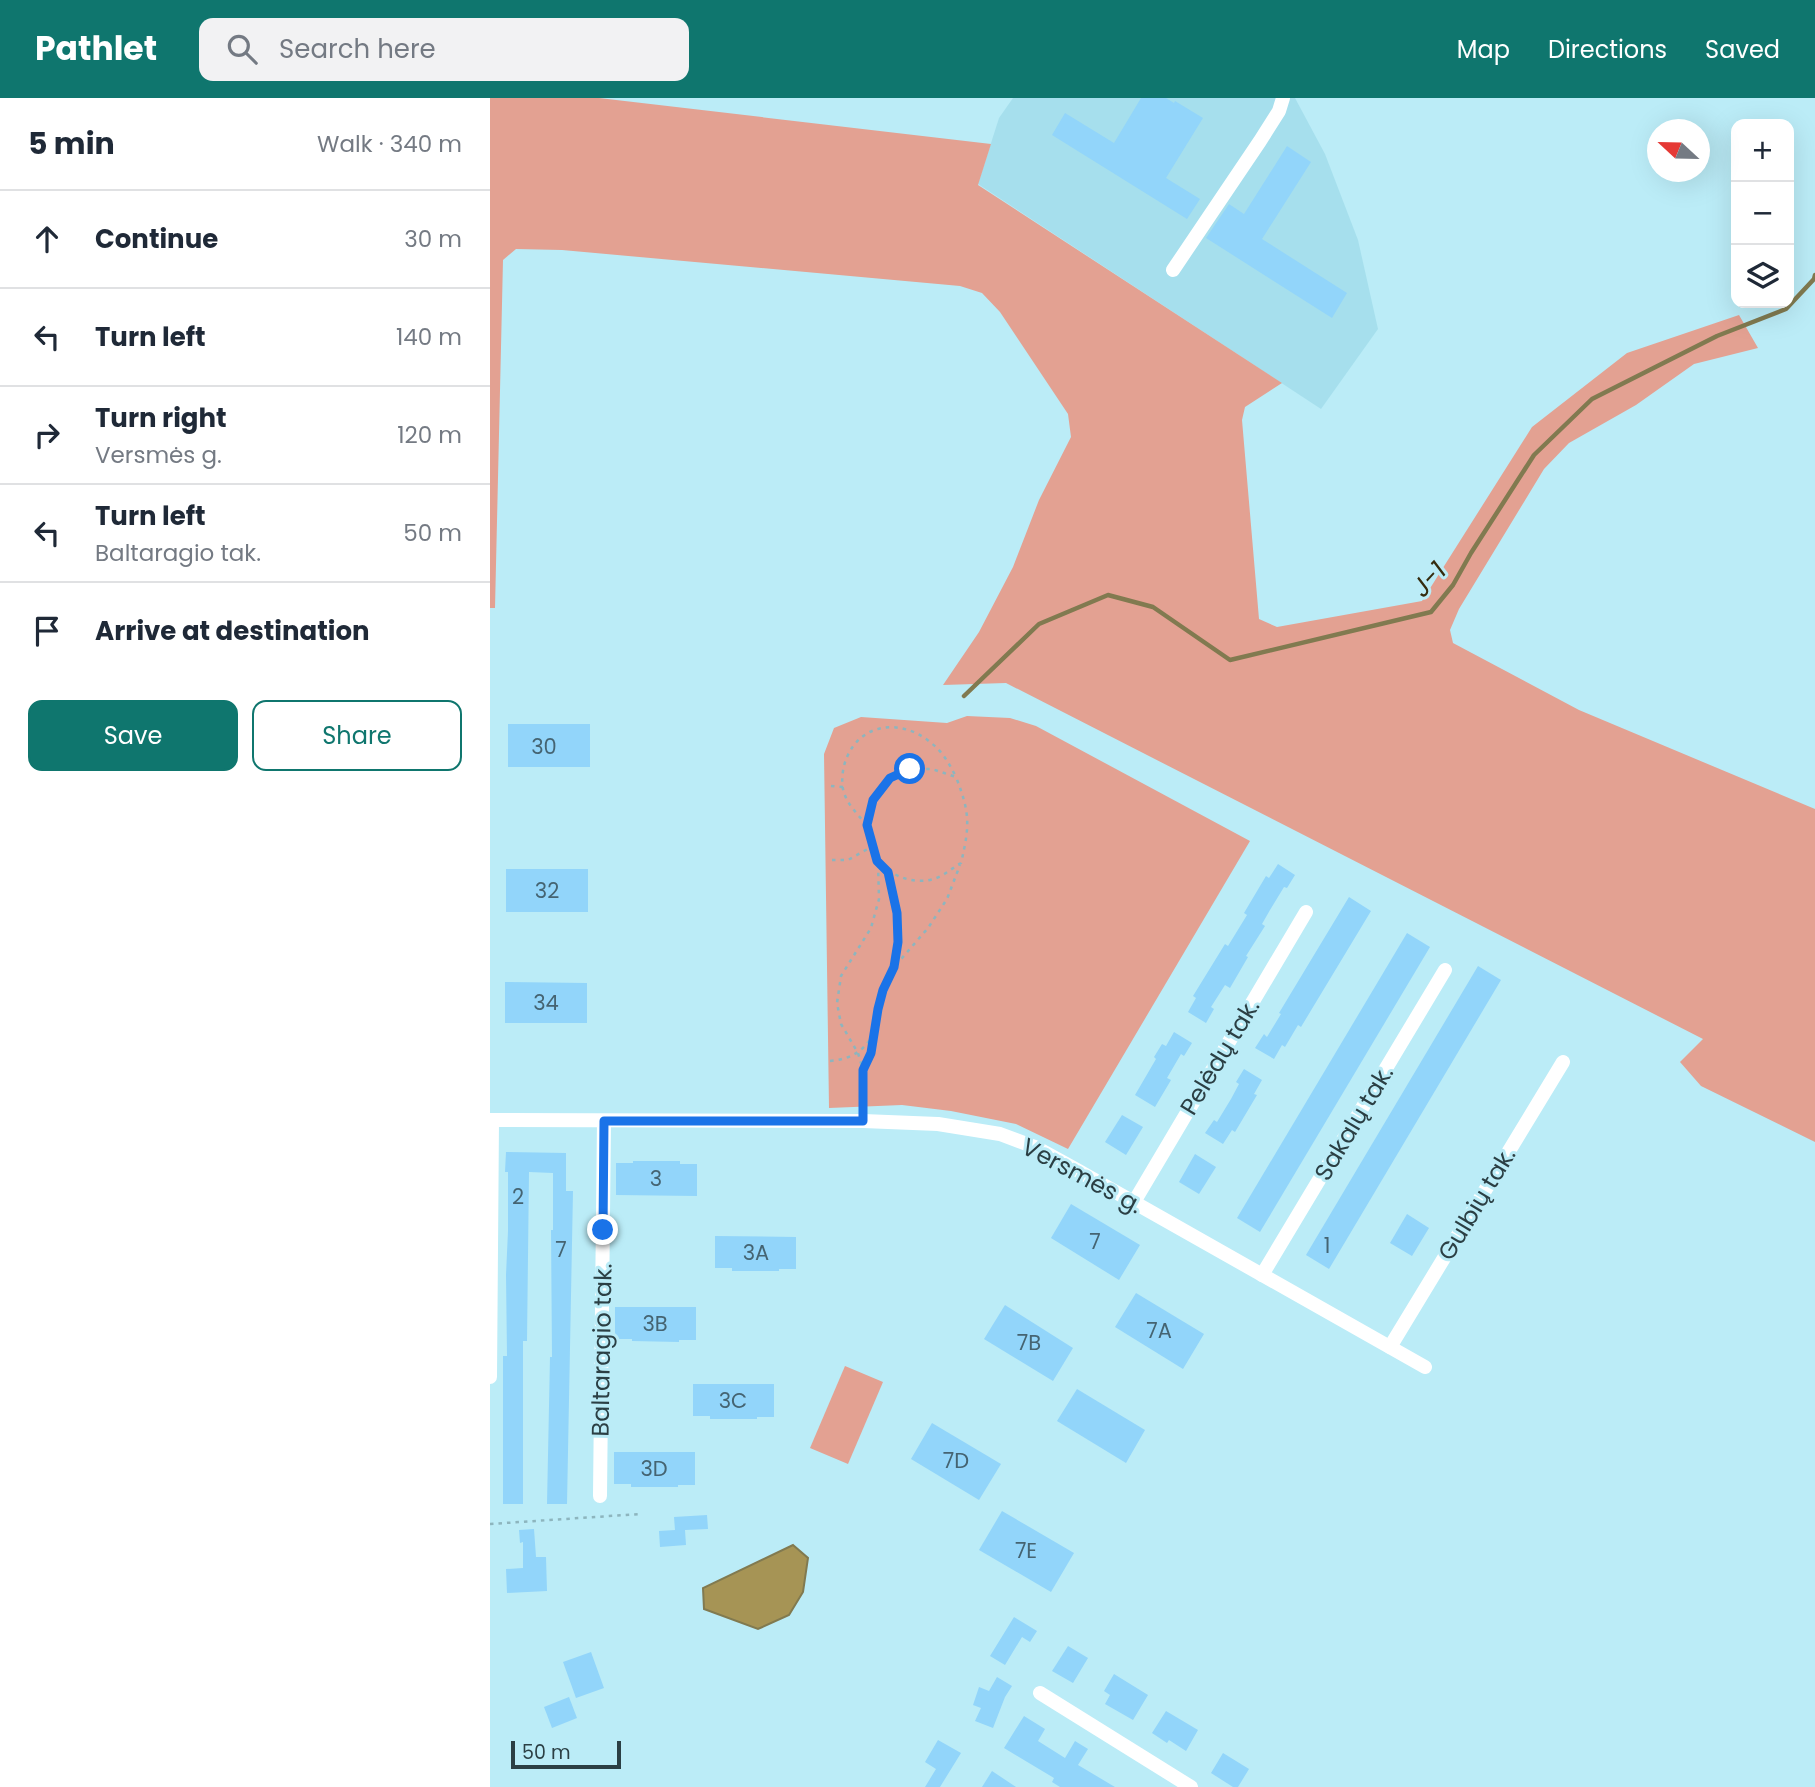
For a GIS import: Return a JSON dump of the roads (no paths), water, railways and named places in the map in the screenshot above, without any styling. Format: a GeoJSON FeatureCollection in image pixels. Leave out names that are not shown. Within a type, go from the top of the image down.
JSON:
{"type":"FeatureCollection","features":[{"type":"Feature","properties":{"kind":"street"},"geometry":{"type":"LineString","coordinates":[[1173,270],[1260,141],[1279,111],[1283,98]]}},
{"type":"Feature","properties":{"kind":"street","name":"Pelėdų tak."},"geometry":{"type":"LineString","coordinates":[[1134,1202],[1306,912]]}},
{"type":"Feature","properties":{"kind":"street","name":"Sakalų tak."},"geometry":{"type":"LineString","coordinates":[[1262,1275],[1445,970]]}},
{"type":"Feature","properties":{"kind":"street","name":"Gulbių tak."},"geometry":{"type":"LineString","coordinates":[[1390,1347],[1563,1062]]}},
{"type":"Feature","properties":{"kind":"street"},"geometry":{"type":"LineString","coordinates":[[490,1377],[491,1120]]}},
{"type":"Feature","properties":{"kind":"street","name":"Versmės g."},"geometry":{"type":"LineString","coordinates":[[491,1120],[863,1121],[938,1124],[1000,1134],[1035,1147],[1425,1367]]}},
{"type":"Feature","properties":{"kind":"street","name":"Baltaragio tak."},"geometry":{"type":"LineString","coordinates":[[600,1496],[604,1121]]}},
{"type":"Feature","properties":{"kind":"street"},"geometry":{"type":"LineString","coordinates":[[1040,1693],[1191,1787]]}},
{"type":"Feature","properties":{"kind":"waterway","name":"J-1"},"geometry":{"type":"LineString","coordinates":[[964,696],[1039,624],[1108,595],[1153,607],[1230,660],[1431,612],[1453,585],[1534,455],[1592,399],[1717,336],[1786,309],[1815,275]]}}]}
